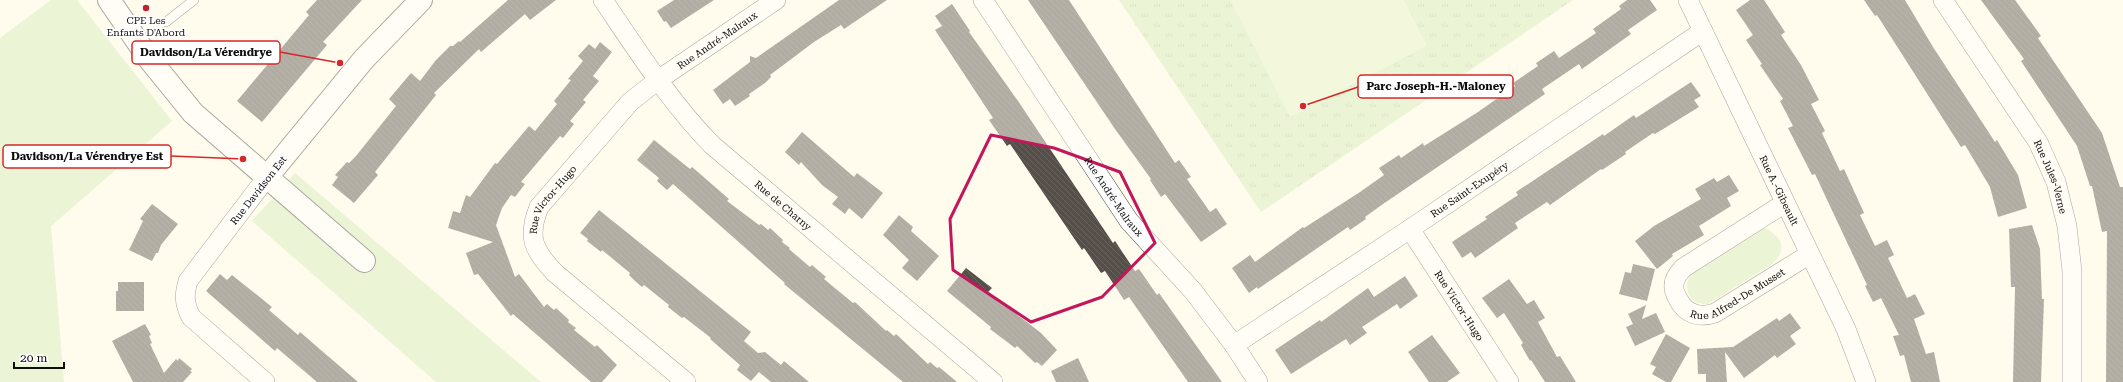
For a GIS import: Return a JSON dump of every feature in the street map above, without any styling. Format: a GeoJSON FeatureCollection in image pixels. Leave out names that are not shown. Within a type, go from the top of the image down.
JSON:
{"type":"FeatureCollection","features":[{"type":"Feature","properties":{"kind":"street"},"geometry":{"type":"LineString","coordinates":[[109,0],[150,60],[193,113],[364,261]]}},
{"type":"Feature","properties":{"kind":"street","name":"Rue Davidson Est"},"geometry":{"type":"LineString","coordinates":[[265,382],[196,322],[185,305],[184,294],[188,281],[267,177],[364,59],[421,0]]}},
{"type":"Feature","properties":{"kind":"street","name":"Rue de Charny"},"geometry":{"type":"LineString","coordinates":[[603,0],[684,115],[712,145],[993,382]]}},
{"type":"Feature","properties":{"kind":"street","name":"Rue André-Malraux"},"geometry":{"type":"LineString","coordinates":[[658,80],[776,0]]}},
{"type":"Feature","properties":{"kind":"street","name":"Rue André-Malraux"},"geometry":{"type":"LineString","coordinates":[[983,0],[1129,221],[1193,291],[1234,345],[1258,382]]}},
{"type":"Feature","properties":{"kind":"street","name":"Rue A.-Gibeault"},"geometry":{"type":"LineString","coordinates":[[1688,0],[1854,346],[1866,382]]}},
{"type":"Feature","properties":{"kind":"street","name":"Rue Jules-Verne"},"geometry":{"type":"LineString","coordinates":[[1943,0],[2038,142],[2056,182],[2068,226],[2072,271],[2072,382]]}},
{"type":"Feature","properties":{"kind":"street","name":"Rue Saint-Exupéry"},"geometry":{"type":"LineString","coordinates":[[1234,345],[1410,230],[1703,31]]}},
{"type":"Feature","properties":{"kind":"street","name":"Rue Victor-Hugo"},"geometry":{"type":"LineString","coordinates":[[658,80],[630,102],[540,207],[533,221],[532,236],[535,248],[543,261],[555,273],[686,382]]}},
{"type":"Feature","properties":{"kind":"street","name":"Rue Alfred-De Musset"},"geometry":{"type":"LineString","coordinates":[[1785,203],[1683,268],[1676,277],[1674,285],[1675,294],[1687,310],[1696,315],[1706,316],[1715,313],[1810,254]]}},
{"type":"Feature","properties":{"kind":"street","name":"Rue Victor-Hugo"},"geometry":{"type":"LineString","coordinates":[[1410,230],[1509,382]]}},
{"type":"Feature","properties":{"kind":"lane"},"geometry":{"type":"LineString","coordinates":[[166,22],[194,0]]}},
{"type":"Feature","properties":{"kind":"highlighted area"},"geometry":{"type":"Polygon","coordinates":[[[991,135],[1054,148],[1120,172],[1155,243],[1102,297],[1031,322],[953,270],[950,219],[991,135]]]}},
{"type":"Feature","properties":{"kind":"green space"},"geometry":{"type":"Polygon","coordinates":[[[51,0],[77,0],[172,121],[51,226],[64,382],[0,382],[0,38],[51,0]]]}},
{"type":"Feature","properties":{"kind":"green space"},"geometry":{"type":"Polygon","coordinates":[[[1119,0],[1573,0],[1261,212],[1119,0]]]}},
{"type":"Feature","properties":{"kind":"green space"},"geometry":{"type":"Polygon","coordinates":[[[1230,0],[1404,0],[1427,46],[1290,117],[1230,0]]]}},
{"type":"Feature","properties":{"kind":"green space"},"geometry":{"type":"Polygon","coordinates":[[[295,173],[541,382],[436,382],[252,221],[295,173]]]}},
{"type":"Feature","properties":{"kind":"green space"},"geometry":{"type":"Polygon","coordinates":[[[1766,228],[1776,236],[1781,244],[1780,253],[1772,264],[1708,304],[1695,301],[1691,298],[1687,288],[1689,276],[1692,270],[1753,231],[1766,228]]]}},
{"type":"Feature","properties":{"kind":"building"},"geometry":{"type":"Polygon","coordinates":[[[317,0],[362,0],[323,42],[327,45],[262,122],[237,101],[309,15],[306,12],[317,0]]]}},
{"type":"Feature","properties":{"kind":"building"},"geometry":{"type":"Polygon","coordinates":[[[508,0],[556,0],[530,20],[525,14],[481,52],[479,49],[434,93],[436,95],[375,172],[378,175],[354,203],[332,185],[338,177],[335,175],[347,162],[349,163],[356,156],[396,106],[389,99],[411,73],[420,81],[436,60],[450,46],[453,46],[459,41],[460,42],[508,0]]]}},
{"type":"Feature","properties":{"kind":"building"},"geometry":{"type":"Polygon","coordinates":[[[674,0],[714,0],[671,28],[666,21],[664,22],[657,11],[674,0]]]}},
{"type":"Feature","properties":{"kind":"building"},"geometry":{"type":"Polygon","coordinates":[[[839,0],[887,0],[844,29],[841,25],[814,42],[770,75],[771,77],[765,83],[735,106],[730,99],[723,104],[713,90],[750,62],[750,56],[756,58],[839,0]]]}},
{"type":"Feature","properties":{"kind":"building"},"geometry":{"type":"Polygon","coordinates":[[[1028,0],[1069,0],[1175,163],[1179,160],[1191,177],[1187,179],[1210,212],[1216,208],[1227,224],[1201,242],[1165,194],[1161,197],[1150,180],[1151,179],[1115,129],[1028,0]]]}},
{"type":"Feature","properties":{"kind":"building"},"geometry":{"type":"Polygon","coordinates":[[[1627,0],[1650,0],[1657,10],[1628,30],[1631,34],[1582,69],[1579,64],[1542,89],[1545,94],[1383,204],[1365,217],[1366,219],[1350,230],[1348,227],[1258,289],[1257,287],[1249,293],[1232,268],[1250,255],[1255,262],[1303,227],[1304,228],[1360,192],[1384,175],[1379,168],[1399,155],[1401,158],[1423,143],[1424,146],[1478,112],[1515,86],[1513,83],[1538,66],[1536,63],[1554,51],[1559,58],[1596,33],[1593,29],[1621,9],[1619,6],[1627,0]]]}},
{"type":"Feature","properties":{"kind":"building"},"geometry":{"type":"Polygon","coordinates":[[[1750,0],[1764,0],[1785,32],[1781,35],[1801,65],[1819,100],[1811,104],[1825,131],[1822,133],[1840,171],[1844,169],[1864,213],[1860,215],[1875,246],[1887,240],[1894,255],[1888,258],[1907,298],[1915,294],[1925,314],[1914,319],[1926,354],[1934,352],[1940,382],[1911,382],[1904,355],[1900,356],[1893,336],[1899,335],[1881,298],[1873,302],[1865,286],[1867,285],[1815,174],[1812,175],[1788,128],[1793,126],[1780,101],[1783,99],[1760,65],[1762,64],[1746,40],[1753,35],[1736,10],[1750,0]]]}},
{"type":"Feature","properties":{"kind":"building"},"geometry":{"type":"Polygon","coordinates":[[[1864,0],[1905,0],[1933,47],[1995,142],[1997,140],[2018,175],[2027,208],[1998,217],[1990,187],[1965,145],[1961,147],[1877,15],[1875,16],[1864,0]]]}},
{"type":"Feature","properties":{"kind":"building"},"geometry":{"type":"Polygon","coordinates":[[[1981,0],[2015,0],[2041,36],[2038,38],[2102,133],[2120,187],[2123,187],[2123,382],[2106,382],[2107,231],[2102,232],[2092,186],[2090,186],[2077,146],[2021,61],[2024,59],[1981,0]]]}},
{"type":"Feature","properties":{"kind":"building"},"geometry":{"type":"Polygon","coordinates":[[[952,4],[970,31],[969,32],[1018,101],[1113,243],[1115,241],[1135,271],[1139,269],[1157,295],[1159,293],[1222,382],[1188,382],[1129,297],[1124,300],[1105,271],[1101,273],[1084,248],[1082,250],[1010,144],[1007,146],[989,120],[993,118],[935,30],[942,26],[935,16],[952,4]]]}},
{"type":"Feature","properties":{"kind":"building"},"geometry":{"type":"Polygon","coordinates":[[[600,42],[612,52],[593,76],[599,81],[583,100],[586,102],[570,121],[574,124],[563,138],[560,136],[521,182],[525,184],[515,197],[511,195],[502,208],[496,225],[515,277],[519,274],[544,307],[547,304],[554,310],[556,308],[569,320],[568,322],[576,328],[574,330],[595,347],[597,345],[617,365],[602,382],[591,382],[513,314],[511,316],[478,274],[474,275],[466,253],[493,242],[448,228],[453,211],[460,213],[466,195],[470,197],[495,163],[497,164],[529,126],[535,131],[557,104],[554,101],[571,80],[568,79],[583,61],[578,56],[589,44],[595,49],[600,42]]]}},
{"type":"Feature","properties":{"kind":"building"},"geometry":{"type":"Polygon","coordinates":[[[1691,82],[1701,96],[1694,100],[1699,107],[1655,134],[1653,133],[1625,152],[1626,154],[1602,170],[1601,169],[1550,205],[1547,202],[1515,223],[1518,228],[1475,258],[1471,252],[1462,258],[1452,242],[1487,219],[1485,217],[1518,195],[1516,192],[1603,134],[1604,136],[1634,115],[1636,118],[1691,82]]]}},
{"type":"Feature","properties":{"kind":"building"},"geometry":{"type":"Polygon","coordinates":[[[802,132],[854,177],[857,173],[883,193],[862,219],[849,208],[845,214],[832,204],[838,197],[822,185],[801,162],[799,165],[785,152],[802,132]]]}},
{"type":"Feature","properties":{"kind":"building"},"geometry":{"type":"Polygon","coordinates":[[[654,140],[690,169],[692,167],[729,199],[727,201],[759,225],[761,224],[768,230],[770,228],[783,240],[782,242],[790,248],[789,249],[810,267],[812,265],[826,277],[824,279],[853,303],[855,302],[886,331],[887,330],[894,336],[896,334],[928,364],[930,362],[937,368],[939,367],[957,382],[903,382],[784,284],[785,283],[673,184],[667,190],[657,181],[659,178],[637,160],[654,140]]]}},
{"type":"Feature","properties":{"kind":"building"},"geometry":{"type":"Polygon","coordinates":[[[1729,175],[1739,191],[1727,198],[1731,206],[1699,226],[1704,235],[1672,254],[1673,256],[1657,269],[1635,241],[1654,226],[1701,199],[1695,189],[1714,178],[1717,182],[1729,175]]]}},
{"type":"Feature","properties":{"kind":"building"},"geometry":{"type":"Polygon","coordinates":[[[152,204],[178,224],[161,245],[158,253],[156,253],[152,261],[129,250],[143,221],[140,219],[152,204]]]}},
{"type":"Feature","properties":{"kind":"building"},"geometry":{"type":"Polygon","coordinates":[[[599,210],[751,332],[744,341],[758,353],[765,352],[781,365],[784,361],[809,382],[771,382],[759,372],[751,381],[737,370],[740,365],[710,339],[711,338],[684,317],[682,318],[668,307],[669,305],[644,285],[642,287],[629,275],[630,273],[602,250],[601,252],[587,241],[588,239],[580,233],[599,210]]]}},
{"type":"Feature","properties":{"kind":"building"},"geometry":{"type":"Polygon","coordinates":[[[899,215],[913,227],[911,231],[939,256],[917,281],[902,268],[909,260],[883,235],[899,215]]]}},
{"type":"Feature","properties":{"kind":"building"},"geometry":{"type":"Polygon","coordinates":[[[2032,225],[2040,249],[2042,299],[2044,299],[2041,382],[2013,382],[2015,287],[2011,287],[2009,229],[2032,225]]]}},
{"type":"Feature","properties":{"kind":"building"},"geometry":{"type":"Polygon","coordinates":[[[1633,264],[1655,269],[1647,301],[1619,294],[1625,272],[1631,273],[1633,264]]]}},
{"type":"Feature","properties":{"kind":"building"},"geometry":{"type":"Polygon","coordinates":[[[966,268],[992,288],[988,292],[1041,333],[1057,350],[1042,366],[1037,362],[1035,363],[1017,346],[1015,348],[990,329],[991,327],[947,291],[966,268]]]}},
{"type":"Feature","properties":{"kind":"building"},"geometry":{"type":"Polygon","coordinates":[[[220,274],[227,280],[232,275],[272,307],[269,310],[298,335],[300,332],[358,382],[317,382],[277,348],[275,351],[206,291],[220,274]]]}},
{"type":"Feature","properties":{"kind":"building"},"geometry":{"type":"Polygon","coordinates":[[[1405,276],[1418,296],[1400,309],[1397,304],[1362,327],[1367,333],[1350,345],[1346,339],[1291,374],[1275,350],[1320,320],[1321,322],[1368,288],[1374,297],[1405,276]]]}},
{"type":"Feature","properties":{"kind":"building"},"geometry":{"type":"Polygon","coordinates":[[[1509,279],[1527,304],[1534,300],[1545,318],[1538,322],[1557,357],[1560,356],[1576,382],[1545,382],[1531,360],[1530,361],[1521,345],[1523,343],[1504,313],[1497,318],[1482,298],[1509,279]]]}},
{"type":"Feature","properties":{"kind":"building"},"geometry":{"type":"Polygon","coordinates":[[[118,282],[144,282],[144,311],[116,311],[116,291],[118,291],[118,282]]]}},
{"type":"Feature","properties":{"kind":"building"},"geometry":{"type":"Polygon","coordinates":[[[1646,305],[1642,319],[1656,313],[1665,332],[1635,346],[1626,327],[1633,324],[1628,314],[1646,305]]]}},
{"type":"Feature","properties":{"kind":"building"},"geometry":{"type":"Polygon","coordinates":[[[1790,313],[1801,328],[1790,336],[1796,344],[1777,358],[1775,355],[1744,378],[1725,352],[1727,382],[1706,382],[1706,374],[1698,374],[1697,349],[1733,347],[1777,318],[1779,321],[1790,313]]]}},
{"type":"Feature","properties":{"kind":"building"},"geometry":{"type":"Polygon","coordinates":[[[145,324],[151,335],[149,336],[152,343],[150,344],[164,373],[176,359],[178,361],[179,358],[192,369],[190,371],[192,372],[183,382],[133,382],[112,341],[145,324]]]}},
{"type":"Feature","properties":{"kind":"building"},"geometry":{"type":"Polygon","coordinates":[[[1666,334],[1690,348],[1671,382],[1666,382],[1652,374],[1656,367],[1650,364],[1666,334]]]}},
{"type":"Feature","properties":{"kind":"building"},"geometry":{"type":"Polygon","coordinates":[[[1432,335],[1460,373],[1447,382],[1429,382],[1408,352],[1432,335]]]}},
{"type":"Feature","properties":{"kind":"building"},"geometry":{"type":"Polygon","coordinates":[[[1078,358],[1089,382],[1056,382],[1051,371],[1078,358]]]}},
{"type":"Feature","properties":{"kind":"place","name":"CPE Les Enfants D'Abord"},"geometry":{"type":"Point","coordinates":[146,8]}},
{"type":"Feature","properties":{"kind":"place","name":"Davidson/La Vérendrye"},"geometry":{"type":"Point","coordinates":[340,63]}},
{"type":"Feature","properties":{"kind":"place","name":"Parc Joseph-H.-Maloney"},"geometry":{"type":"Point","coordinates":[1303,106]}},
{"type":"Feature","properties":{"kind":"place","name":"Davidson/La Vérendrye Est"},"geometry":{"type":"Point","coordinates":[243,159]}}]}
